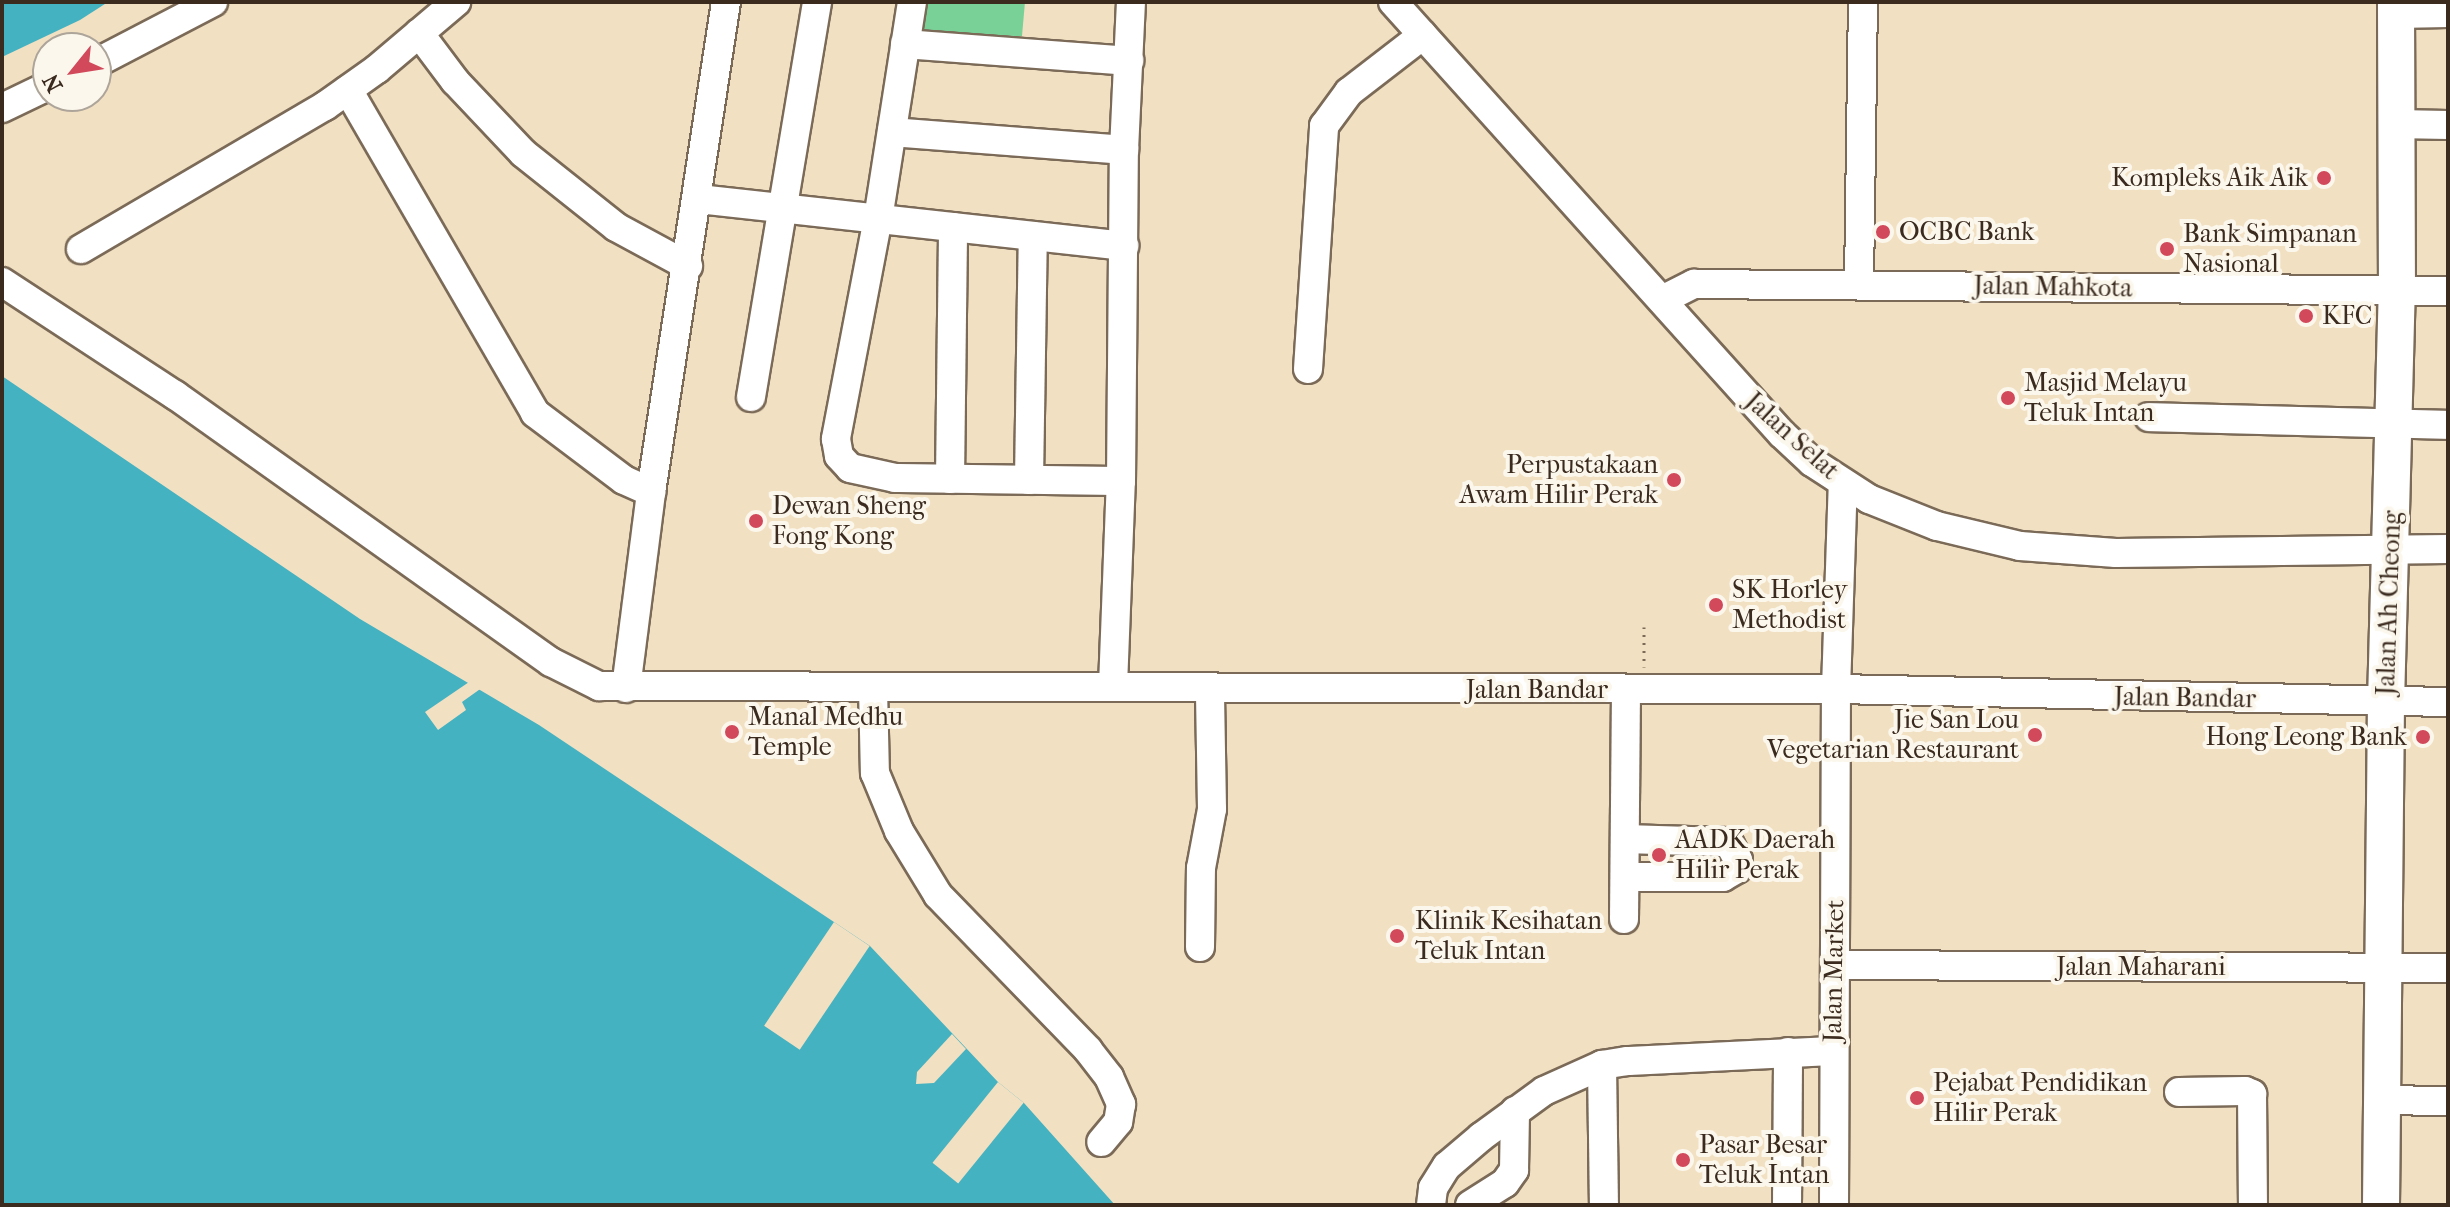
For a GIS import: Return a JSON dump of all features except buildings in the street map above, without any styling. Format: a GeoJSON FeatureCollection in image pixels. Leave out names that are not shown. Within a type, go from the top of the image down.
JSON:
{"type":"FeatureCollection","features":[{"type":"Feature","properties":{"kind":"main road","name":"Jalan Ah Cheong"},"geometry":{"type":"LineString","coordinates":[[2381,1205],[2386,703],[2397,292],[2396,8]]}},
{"type":"Feature","properties":{"kind":"street"},"geometry":{"type":"LineString","coordinates":[[112,55],[213,2]]}},
{"type":"Feature","properties":{"kind":"street"},"geometry":{"type":"LineString","coordinates":[[81,249],[288,131],[348,90],[456,2]]}},
{"type":"Feature","properties":{"kind":"street"},"geometry":{"type":"LineString","coordinates":[[626,688],[651,492],[699,199],[726,2]]}},
{"type":"Feature","properties":{"kind":"street"},"geometry":{"type":"LineString","coordinates":[[751,397],[817,2]]}},
{"type":"Feature","properties":{"kind":"street"},"geometry":{"type":"LineString","coordinates":[[912,2],[878,218],[836,439],[839,456],[850,468],[895,478],[1121,481]]}},
{"type":"Feature","properties":{"kind":"street"},"geometry":{"type":"LineString","coordinates":[[1113,686],[1121,481],[1124,150],[1131,2]]}},
{"type":"Feature","properties":{"kind":"street","name":"Jalan Selat"},"geometry":{"type":"LineString","coordinates":[[1393,2],[1782,434],[1843,483],[1915,518],[2020,546],[2116,553],[2448,549]]}},
{"type":"Feature","properties":{"kind":"street"},"geometry":{"type":"LineString","coordinates":[[1859,284],[1863,2]]}},
{"type":"Feature","properties":{"kind":"street"},"geometry":{"type":"LineString","coordinates":[[2396,8],[2448,13]]}},
{"type":"Feature","properties":{"kind":"street"},"geometry":{"type":"LineString","coordinates":[[419,33],[435,57],[523,153],[616,227],[688,266]]}},
{"type":"Feature","properties":{"kind":"street"},"geometry":{"type":"LineString","coordinates":[[1308,369],[1324,126],[1349,92],[1423,35]]}},
{"type":"Feature","properties":{"kind":"street"},"geometry":{"type":"LineString","coordinates":[[905,44],[1129,61]]}},
{"type":"Feature","properties":{"kind":"street"},"geometry":{"type":"LineString","coordinates":[[348,90],[535,413],[624,480],[651,492]]}},
{"type":"Feature","properties":{"kind":"street"},"geometry":{"type":"LineString","coordinates":[[2,108],[32,94]]}},
{"type":"Feature","properties":{"kind":"street"},"geometry":{"type":"LineString","coordinates":[[2396,124],[2448,125]]}},
{"type":"Feature","properties":{"kind":"street"},"geometry":{"type":"LineString","coordinates":[[892,132],[1124,150]]}},
{"type":"Feature","properties":{"kind":"street"},"geometry":{"type":"LineString","coordinates":[[699,199],[1124,246]]}},
{"type":"Feature","properties":{"kind":"street"},"geometry":{"type":"LineString","coordinates":[[950,479],[953,227]]}},
{"type":"Feature","properties":{"kind":"street"},"geometry":{"type":"LineString","coordinates":[[1029,480],[1033,236]]}},
{"type":"Feature","properties":{"kind":"street","name":"Jalan Bandar"},"geometry":{"type":"LineString","coordinates":[[2,282],[175,395],[551,662],[599,686],[1113,686],[1635,691],[1836,689],[2448,702]]}},
{"type":"Feature","properties":{"kind":"street","name":"Jalan Mahkota"},"geometry":{"type":"LineString","coordinates":[[1662,300],[1694,284],[2448,291]]}},
{"type":"Feature","properties":{"kind":"street"},"geometry":{"type":"LineString","coordinates":[[2149,417],[2448,425]]}},
{"type":"Feature","properties":{"kind":"street","name":"Jalan Market"},"geometry":{"type":"LineString","coordinates":[[1834,1205],[1836,689],[1843,483]]}},
{"type":"Feature","properties":{"kind":"street"},"geometry":{"type":"LineString","coordinates":[[873,688],[875,773],[899,831],[938,895],[1088,1050],[1109,1077],[1121,1104],[1118,1122],[1101,1142]]}},
{"type":"Feature","properties":{"kind":"street"},"geometry":{"type":"LineString","coordinates":[[1200,947],[1201,868],[1212,809],[1210,689]]}},
{"type":"Feature","properties":{"kind":"street"},"geometry":{"type":"LineString","coordinates":[[1624,919],[1625,839],[1635,691]]}},
{"type":"Feature","properties":{"kind":"street"},"geometry":{"type":"LineString","coordinates":[[1625,839],[1723,842],[1730,845],[1738,860],[1737,869],[1723,877],[1625,877]]}},
{"type":"Feature","properties":{"kind":"street","name":"Jalan Maharani"},"geometry":{"type":"LineString","coordinates":[[1835,965],[2448,968]]}},
{"type":"Feature","properties":{"kind":"street"},"geometry":{"type":"LineString","coordinates":[[1431,1205],[1433,1188],[1447,1166],[1544,1091],[1602,1065],[1833,1051]]}},
{"type":"Feature","properties":{"kind":"street"},"geometry":{"type":"LineString","coordinates":[[1787,1205],[1788,1052]]}},
{"type":"Feature","properties":{"kind":"street"},"geometry":{"type":"LineString","coordinates":[[1602,1065],[1604,1203]]}},
{"type":"Feature","properties":{"kind":"street"},"geometry":{"type":"LineString","coordinates":[[2179,1092],[2245,1091],[2252,1094],[2253,1205]]}},
{"type":"Feature","properties":{"kind":"street"},"geometry":{"type":"LineString","coordinates":[[2381,1100],[2448,1101]]}},
{"type":"Feature","properties":{"kind":"street"},"geometry":{"type":"LineString","coordinates":[[1470,1205],[1505,1183],[1514,1170],[1515,1111]]}},
{"type":"Feature","properties":{"kind":"path"},"geometry":{"type":"LineString","coordinates":[[1635,691],[1644,627]]}},
{"type":"Feature","properties":{"kind":"green space"},"geometry":{"type":"Polygon","coordinates":[[[921,2],[1025,2],[1022,36],[924,35],[918,26],[921,2]]]}},
{"type":"Feature","properties":{"kind":"water"},"geometry":{"type":"Polygon","coordinates":[[[2,2],[108,2],[55,32],[32,32],[32,43],[2,57],[2,2]]]}},
{"type":"Feature","properties":{"kind":"water"},"geometry":{"type":"Polygon","coordinates":[[[2,376],[360,619],[539,725],[870,946],[998,1082],[1024,1103],[1115,1205],[2,1205],[2,376]]]}},
{"type":"Feature","properties":{"kind":"pier"},"geometry":{"type":"Polygon","coordinates":[[[472,680],[483,687],[462,702],[466,710],[438,730],[425,712],[472,680]]]}},
{"type":"Feature","properties":{"kind":"pier"},"geometry":{"type":"Polygon","coordinates":[[[834,922],[870,946],[800,1050],[764,1026],[834,922]]]}},
{"type":"Feature","properties":{"kind":"pier"},"geometry":{"type":"Polygon","coordinates":[[[952,1034],[966,1049],[934,1083],[916,1084],[917,1072],[952,1034]]]}},
{"type":"Feature","properties":{"kind":"pier"},"geometry":{"type":"Polygon","coordinates":[[[998,1082],[1024,1103],[958,1184],[933,1163],[998,1082]]]}},
{"type":"Feature","properties":{"kind":"place","name":"Kompleks Aik Aik"},"geometry":{"type":"Point","coordinates":[2324,178]}},
{"type":"Feature","properties":{"kind":"place","name":"OCBC Bank"},"geometry":{"type":"Point","coordinates":[1883,232]}},
{"type":"Feature","properties":{"kind":"place","name":"Bank Simpanan Nasional"},"geometry":{"type":"Point","coordinates":[2167,249]}},
{"type":"Feature","properties":{"kind":"place","name":"KFC"},"geometry":{"type":"Point","coordinates":[2306,316]}},
{"type":"Feature","properties":{"kind":"place","name":"Masjid Melayu Teluk Intan"},"geometry":{"type":"Point","coordinates":[2008,398]}},
{"type":"Feature","properties":{"kind":"place","name":"Perpustakaan Awam Hilir Perak"},"geometry":{"type":"Point","coordinates":[1674,480]}},
{"type":"Feature","properties":{"kind":"place","name":"Dewan Sheng Fong Kong"},"geometry":{"type":"Point","coordinates":[756,521]}},
{"type":"Feature","properties":{"kind":"place","name":"SK Horley Methodist"},"geometry":{"type":"Point","coordinates":[1716,605]}},
{"type":"Feature","properties":{"kind":"place","name":"Manal Medhu Temple"},"geometry":{"type":"Point","coordinates":[732,732]}},
{"type":"Feature","properties":{"kind":"place","name":"Jie San Lou Vegetarian Restaurant"},"geometry":{"type":"Point","coordinates":[2035,735]}},
{"type":"Feature","properties":{"kind":"place","name":"Hong Leong Bank"},"geometry":{"type":"Point","coordinates":[2423,737]}},
{"type":"Feature","properties":{"kind":"place","name":"AADK Daerah Hilir Perak"},"geometry":{"type":"Point","coordinates":[1659,855]}},
{"type":"Feature","properties":{"kind":"place","name":"Klinik Kesihatan Teluk Intan"},"geometry":{"type":"Point","coordinates":[1397,936]}},
{"type":"Feature","properties":{"kind":"place","name":"Pejabat Pendidikan Hilir Perak"},"geometry":{"type":"Point","coordinates":[1917,1098]}},
{"type":"Feature","properties":{"kind":"place","name":"Pasar Besar Teluk Intan"},"geometry":{"type":"Point","coordinates":[1683,1160]}}]}
